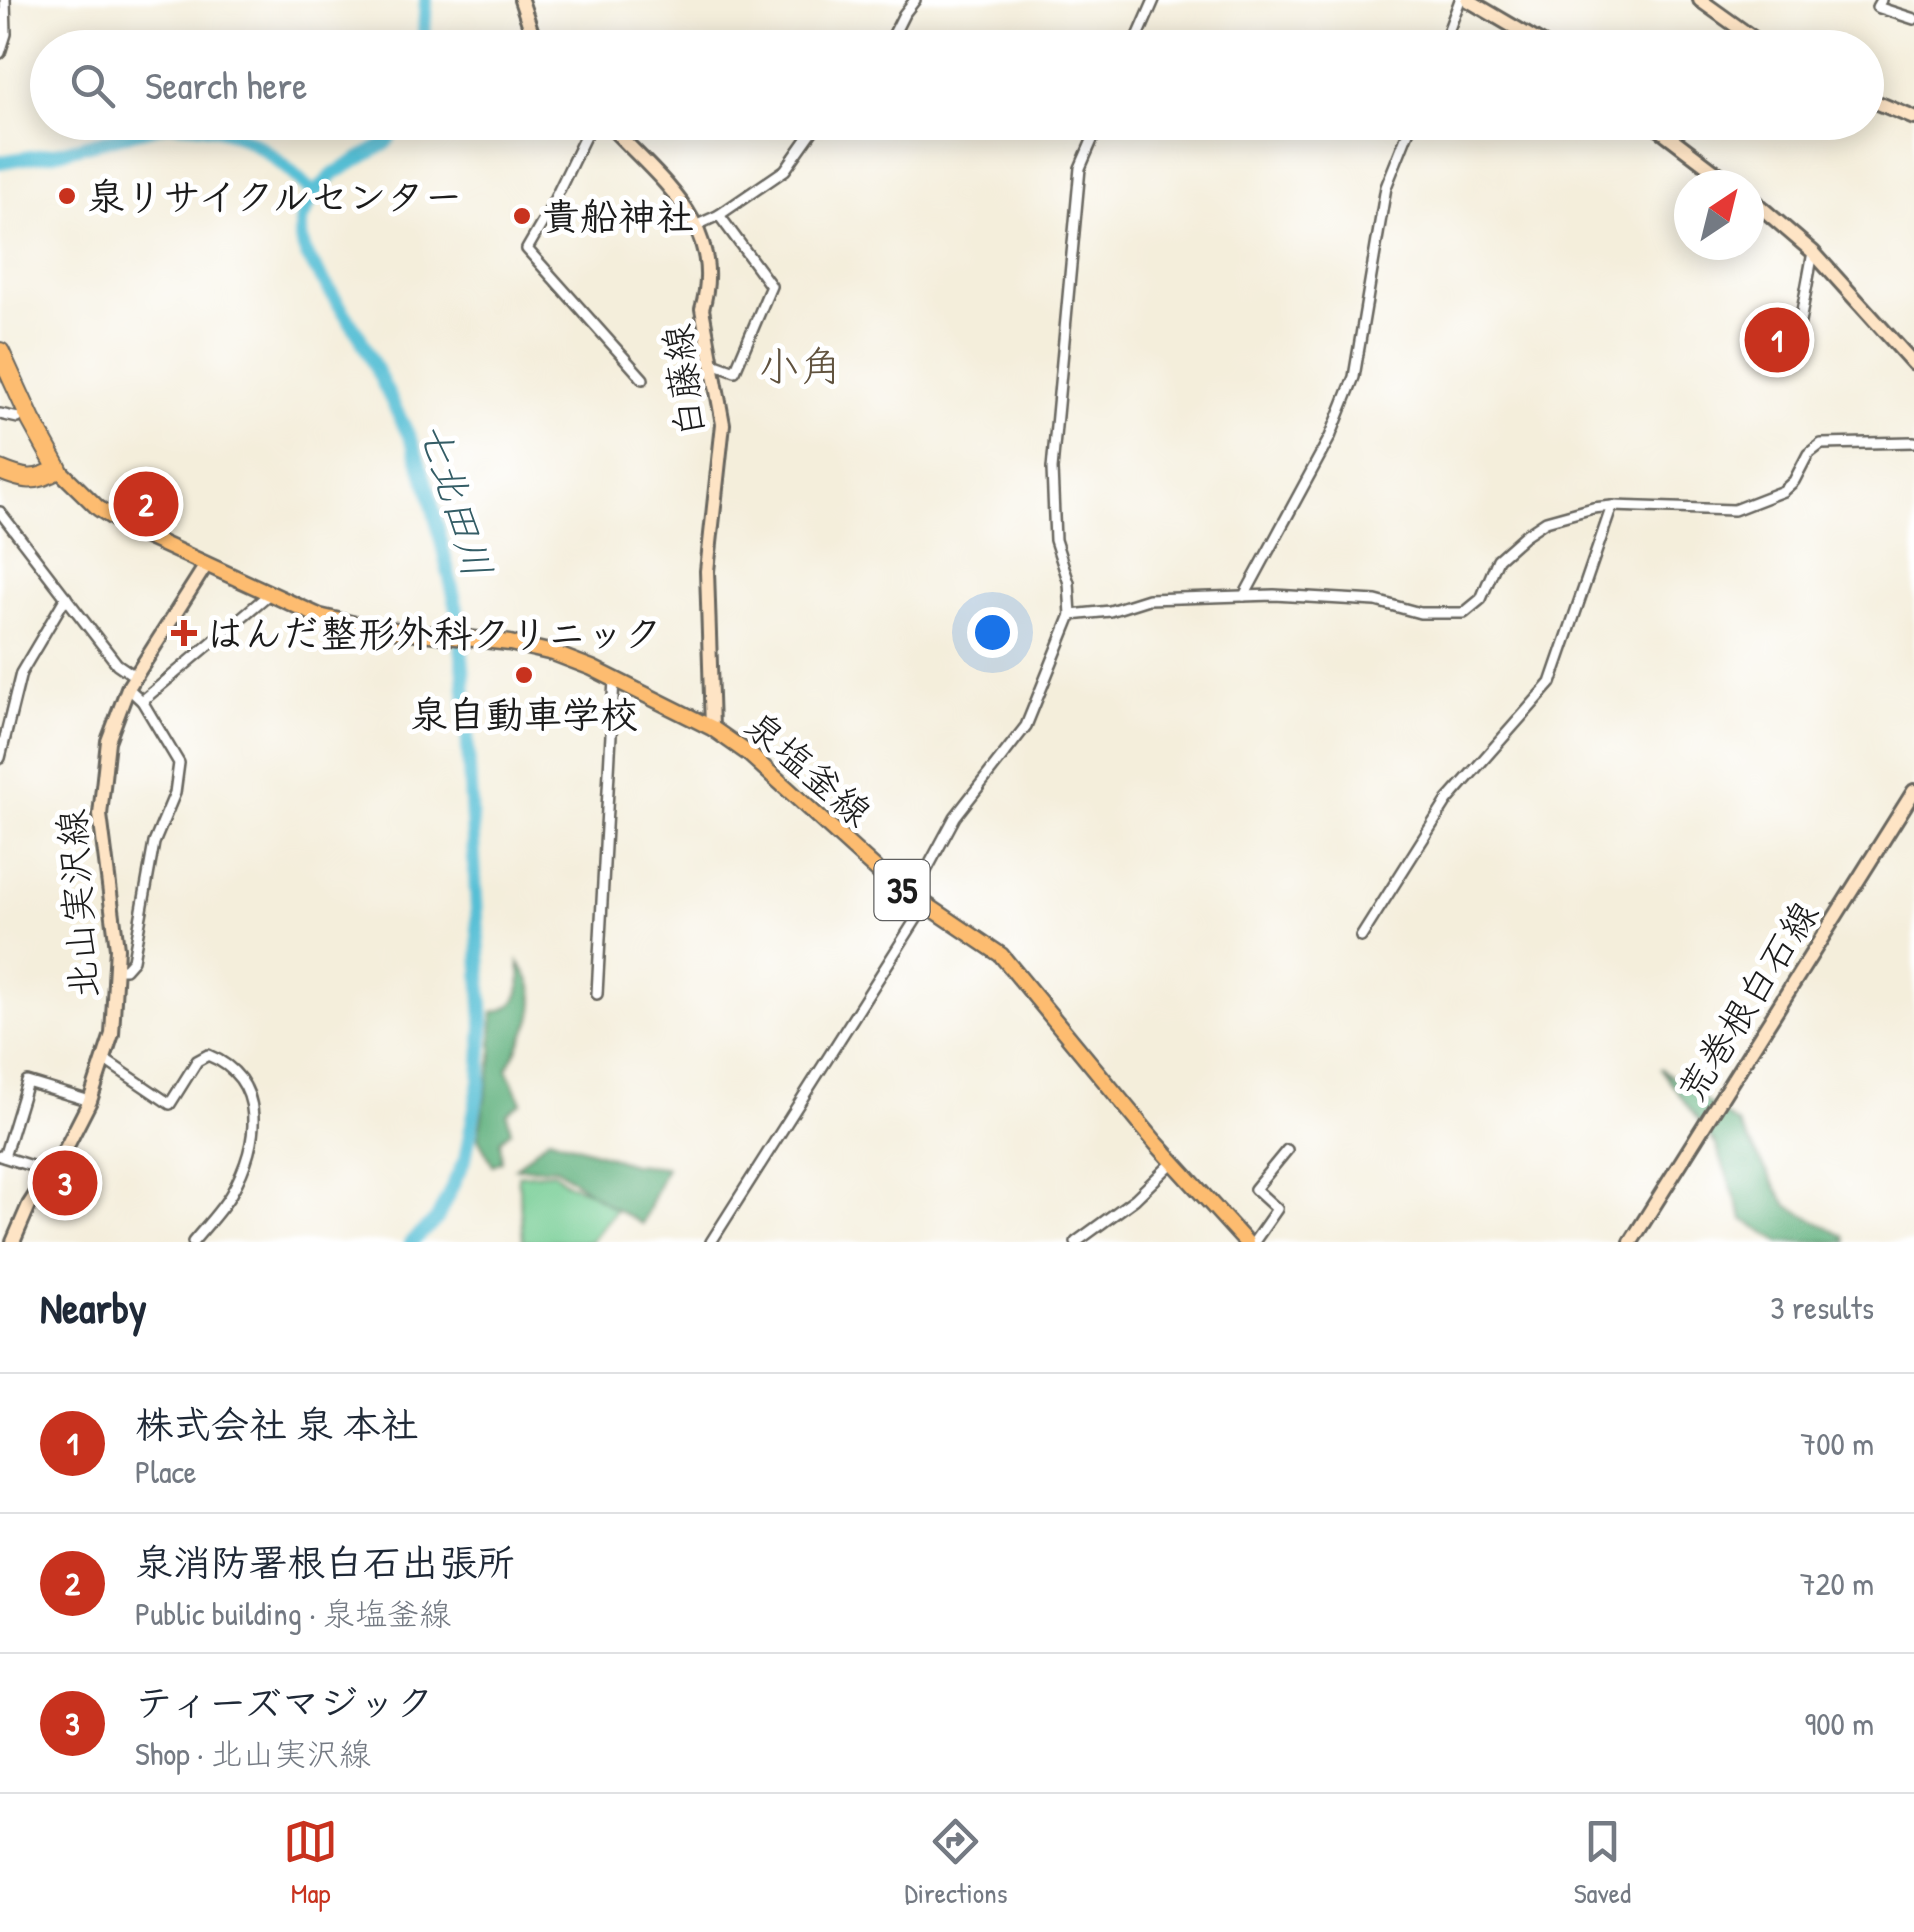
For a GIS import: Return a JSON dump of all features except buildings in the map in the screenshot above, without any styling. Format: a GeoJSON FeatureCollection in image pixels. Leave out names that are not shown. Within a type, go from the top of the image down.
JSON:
{"type":"FeatureCollection","features":[{"type":"Feature","properties":{"kind":"highway"},"geometry":{"type":"LineString","coordinates":[[0,352],[58,469],[35,480],[0,470]]}},
{"type":"Feature","properties":{"kind":"main road","name":"35"},"geometry":{"type":"LineString","coordinates":[[58,469],[115,520],[268,595]]}},
{"type":"Feature","properties":{"kind":"main road","name":"泉塩釜線"},"geometry":{"type":"LineString","coordinates":[[268,595],[330,619],[553,652],[712,728],[749,754],[881,874],[1001,955],[1173,1162],[1246,1242]]}},
{"type":"Feature","properties":{"kind":"street"},"geometry":{"type":"LineString","coordinates":[[0,53],[6,34],[5,0]]}},
{"type":"Feature","properties":{"kind":"street"},"geometry":{"type":"LineString","coordinates":[[521,0],[531,30]]}},
{"type":"Feature","properties":{"kind":"street"},"geometry":{"type":"LineString","coordinates":[[896,30],[915,0]]}},
{"type":"Feature","properties":{"kind":"street"},"geometry":{"type":"LineString","coordinates":[[1141,30],[1154,0]]}},
{"type":"Feature","properties":{"kind":"street"},"geometry":{"type":"LineString","coordinates":[[1450,30],[1464,0],[1518,30]]}},
{"type":"Feature","properties":{"kind":"street"},"geometry":{"type":"LineString","coordinates":[[1700,0],[1742,30]]}},
{"type":"Feature","properties":{"kind":"street"},"geometry":{"type":"LineString","coordinates":[[1881,0],[1877,7],[1914,19]]}},
{"type":"Feature","properties":{"kind":"street"},"geometry":{"type":"LineString","coordinates":[[1884,106],[1914,118]]}},
{"type":"Feature","properties":{"kind":"street"},"geometry":{"type":"LineString","coordinates":[[584,140],[527,250],[643,379]]}},
{"type":"Feature","properties":{"kind":"street","name":"白藤線"},"geometry":{"type":"LineString","coordinates":[[623,140],[697,225],[709,272],[702,309],[723,438],[707,571],[712,728]]}},
{"type":"Feature","properties":{"kind":"street"},"geometry":{"type":"LineString","coordinates":[[697,225],[719,215],[785,170],[806,140]]}},
{"type":"Feature","properties":{"kind":"street"},"geometry":{"type":"LineString","coordinates":[[711,1242],[918,901],[955,816],[1026,726],[1070,615],[1069,583],[1054,540],[1052,469],[1080,168],[1092,140]]}},
{"type":"Feature","properties":{"kind":"street"},"geometry":{"type":"LineString","coordinates":[[1244,596],[1330,436],[1354,376],[1386,187],[1405,140]]}},
{"type":"Feature","properties":{"kind":"street"},"geometry":{"type":"LineString","coordinates":[[1674,140],[1713,170]]}},
{"type":"Feature","properties":{"kind":"street"},"geometry":{"type":"LineString","coordinates":[[1764,210],[1813,252],[1914,364]]}},
{"type":"Feature","properties":{"kind":"street"},"geometry":{"type":"LineString","coordinates":[[713,364],[735,371],[771,286],[719,215]]}},
{"type":"Feature","properties":{"kind":"street"},"geometry":{"type":"LineString","coordinates":[[1795,349],[1813,252]]}},
{"type":"Feature","properties":{"kind":"street"},"geometry":{"type":"LineString","coordinates":[[0,414],[18,418]]}},
{"type":"Feature","properties":{"kind":"street"},"geometry":{"type":"LineString","coordinates":[[1070,615],[1110,611],[1148,600],[1244,596],[1326,596],[1420,613],[1464,612],[1481,599],[1498,559],[1546,521],[1612,506],[1734,510],[1783,491],[1794,481],[1808,454],[1821,444],[1914,442]]}},
{"type":"Feature","properties":{"kind":"street"},"geometry":{"type":"LineString","coordinates":[[1362,936],[1447,801],[1551,683],[1612,506]]}},
{"type":"Feature","properties":{"kind":"street"},"geometry":{"type":"LineString","coordinates":[[0,512],[132,682],[179,763],[175,792],[154,844],[133,960],[126,969],[118,969]]}},
{"type":"Feature","properties":{"kind":"street","name":"北山実沢線"},"geometry":{"type":"LineString","coordinates":[[13,1242],[29,1205],[90,1101],[112,1034],[118,969],[102,849],[100,790],[108,741],[132,682],[206,565]]}},
{"type":"Feature","properties":{"kind":"street"},"geometry":{"type":"LineString","coordinates":[[142,701],[268,595]]}},
{"type":"Feature","properties":{"kind":"street"},"geometry":{"type":"LineString","coordinates":[[0,758],[22,673],[66,597]]}},
{"type":"Feature","properties":{"kind":"street"},"geometry":{"type":"LineString","coordinates":[[598,994],[614,678]]}},
{"type":"Feature","properties":{"kind":"street","name":"荒巻根白石線"},"geometry":{"type":"LineString","coordinates":[[1631,1242],[1914,792]]}},
{"type":"Feature","properties":{"kind":"street"},"geometry":{"type":"LineString","coordinates":[[105,1060],[170,1104],[197,1061],[208,1055],[233,1068],[244,1081],[253,1124],[242,1168],[222,1208],[192,1242]]}},
{"type":"Feature","properties":{"kind":"street"},"geometry":{"type":"LineString","coordinates":[[50,1172],[2,1156],[27,1082],[90,1101]]}},
{"type":"Feature","properties":{"kind":"street"},"geometry":{"type":"LineString","coordinates":[[1254,1242],[1276,1209],[1254,1189],[1287,1150]]}},
{"type":"Feature","properties":{"kind":"street"},"geometry":{"type":"LineString","coordinates":[[1076,1242],[1136,1199],[1173,1162]]}},
{"type":"Feature","properties":{"kind":"green space"},"geometry":{"type":"Polygon","coordinates":[[[519,963],[533,990],[534,1003],[527,1029],[507,1069],[522,1102],[507,1113],[511,1131],[500,1140],[502,1161],[493,1165],[478,1138],[492,1059],[493,1012],[515,1001],[521,980],[519,963]]]}},
{"type":"Feature","properties":{"kind":"green space"},"geometry":{"type":"Polygon","coordinates":[[[1660,1068],[1739,1125],[1787,1205],[1844,1236],[1846,1242],[1781,1242],[1743,1219],[1716,1145],[1660,1068]]]}},
{"type":"Feature","properties":{"kind":"green space"},"geometry":{"type":"Polygon","coordinates":[[[549,1137],[632,1164],[666,1167],[642,1224],[556,1168],[515,1168],[549,1137]]]}},
{"type":"Feature","properties":{"kind":"green space"},"geometry":{"type":"Polygon","coordinates":[[[554,1172],[567,1184],[592,1192],[616,1210],[590,1242],[523,1242],[518,1175],[554,1172]]]}},
{"type":"Feature","properties":{"kind":"waterway","name":"七北田川"},"geometry":{"type":"LineString","coordinates":[[424,30],[426,0]]}},
{"type":"Feature","properties":{"kind":"waterway"},"geometry":{"type":"LineString","coordinates":[[0,162],[106,140]]}},
{"type":"Feature","properties":{"kind":"waterway"},"geometry":{"type":"LineString","coordinates":[[248,140],[281,163],[314,194]]}},
{"type":"Feature","properties":{"kind":"waterway","name":"七北田川"},"geometry":{"type":"LineString","coordinates":[[388,140],[335,173],[314,194],[301,221],[301,240],[307,256],[359,335],[413,444],[429,491],[457,609],[483,1025],[480,1081],[465,1159],[437,1219],[411,1242]]}},
{"type":"Feature","properties":{"kind":"place","name":"泉リサイクルセンター"},"geometry":{"type":"Point","coordinates":[67,196]}},
{"type":"Feature","properties":{"kind":"place","name":"貴船神社"},"geometry":{"type":"Point","coordinates":[522,216]}},
{"type":"Feature","properties":{"kind":"place","name":"株式会社 泉 本社"},"geometry":{"type":"Point","coordinates":[1777,340]}},
{"type":"Feature","properties":{"kind":"place","name":"泉消防署根白石出張所"},"geometry":{"type":"Point","coordinates":[146,504]}},
{"type":"Feature","properties":{"kind":"place","name":"はんだ整形外科クリニック"},"geometry":{"type":"Point","coordinates":[184,633]}},
{"type":"Feature","properties":{"kind":"place","name":"泉自動車学校"},"geometry":{"type":"Point","coordinates":[524,675]}},
{"type":"Feature","properties":{"kind":"place","name":"ティーズマジック"},"geometry":{"type":"Point","coordinates":[65,1183]}},
{"type":"Feature","properties":{"kind":"district","name":"小角"},"geometry":{"type":"Point","coordinates":[800,365]}}]}
